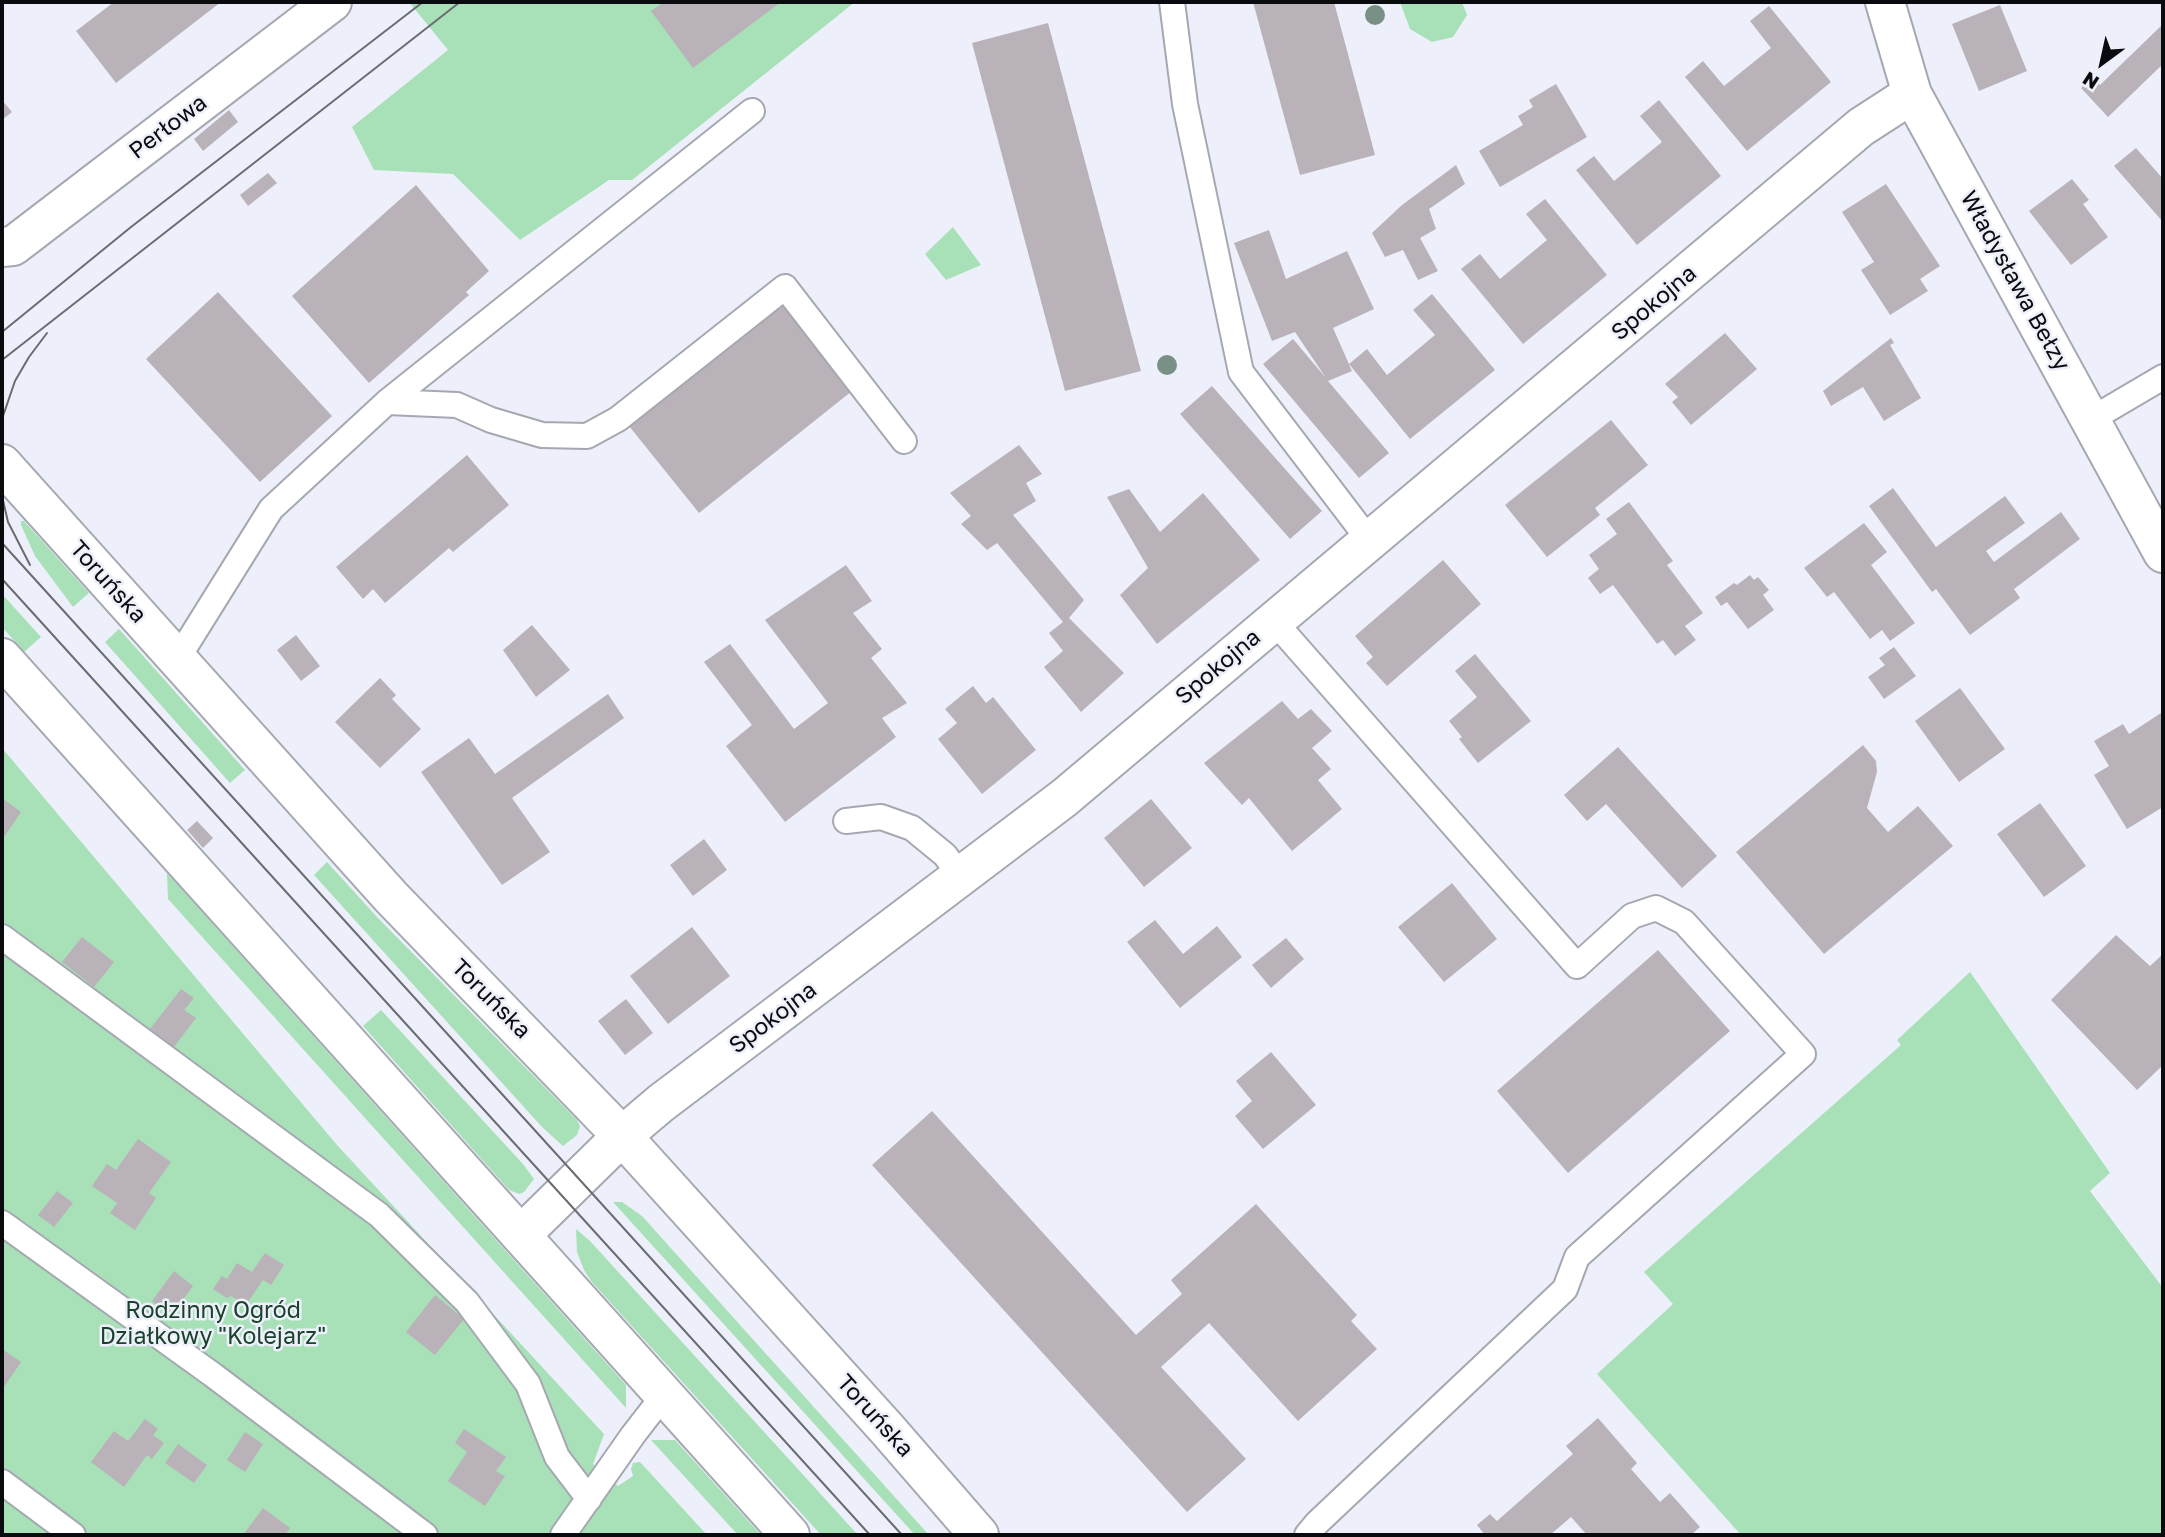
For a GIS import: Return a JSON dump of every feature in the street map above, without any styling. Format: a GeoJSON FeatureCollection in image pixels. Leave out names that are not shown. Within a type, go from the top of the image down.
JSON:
{"type":"FeatureCollection","features":[{"type":"Feature","properties":{"kind":"street","name":"Perłowa"},"geometry":{"type":"LineString","coordinates":[[2,247],[13,246],[332,2]]}},
{"type":"Feature","properties":{"kind":"street","name":"Władysława Bełzy"},"geometry":{"type":"LineString","coordinates":[[1885,2],[1912,94],[2163,553]]}},
{"type":"Feature","properties":{"kind":"street","name":"Spokojna"},"geometry":{"type":"LineString","coordinates":[[521,1234],[622,1136],[669,1097],[1063,799],[1861,127],[1912,94]]}},
{"type":"Feature","properties":{"kind":"street","name":"Toruńska"},"geometry":{"type":"LineString","coordinates":[[2,464],[391,897],[622,1136],[887,1429],[979,1535]]}},
{"type":"Feature","properties":{"kind":"street"},"geometry":{"type":"LineString","coordinates":[[2,658],[790,1535]]}},
{"type":"Feature","properties":{"kind":"lane"},"geometry":{"type":"LineString","coordinates":[[1172,2],[1185,104],[1241,373],[1369,540]]}},
{"type":"Feature","properties":{"kind":"lane"},"geometry":{"type":"LineString","coordinates":[[178,658],[271,509],[387,402],[752,111]]}},
{"type":"Feature","properties":{"kind":"lane"},"geometry":{"type":"LineString","coordinates":[[387,402],[457,405],[542,435],[587,436],[618,419],[785,287],[904,442]]}},
{"type":"Feature","properties":{"kind":"lane"},"geometry":{"type":"LineString","coordinates":[[2091,420],[2163,377]]}},
{"type":"Feature","properties":{"kind":"lane"},"geometry":{"type":"LineString","coordinates":[[1273,620],[1577,966],[1632,916],[1656,908],[1684,922],[1803,1054],[1577,1257],[1565,1289],[1307,1535]]}},
{"type":"Feature","properties":{"kind":"lane"},"geometry":{"type":"LineString","coordinates":[[846,821],[881,817],[912,828],[945,855],[961,877]]}},
{"type":"Feature","properties":{"kind":"lane"},"geometry":{"type":"LineString","coordinates":[[2,937],[379,1215],[475,1312],[528,1384],[557,1457],[589,1499]]}},
{"type":"Feature","properties":{"kind":"lane"},"geometry":{"type":"LineString","coordinates":[[2,1223],[213,1375],[425,1535]]}},
{"type":"Feature","properties":{"kind":"lane"},"geometry":{"type":"LineString","coordinates":[[563,1535],[664,1395]]}},
{"type":"Feature","properties":{"kind":"lane"},"geometry":{"type":"LineString","coordinates":[[2,1482],[74,1535]]}},
{"type":"Feature","properties":{"kind":"green space"},"geometry":{"type":"Polygon","coordinates":[[[409,2],[855,2],[632,180],[609,180],[520,240],[453,174],[374,170],[352,127],[448,50],[409,2]]]}},
{"type":"Feature","properties":{"kind":"green space"},"geometry":{"type":"Polygon","coordinates":[[[1400,2],[1462,2],[1467,15],[1453,37],[1432,42],[1410,29],[1400,2]]]}},
{"type":"Feature","properties":{"kind":"green space"},"geometry":{"type":"Polygon","coordinates":[[[953,227],[981,265],[946,280],[925,254],[953,227]]]}},
{"type":"Feature","properties":{"kind":"green space"},"geometry":{"type":"Polygon","coordinates":[[[21,521],[24,521],[89,593],[73,607],[35,556],[21,521]]]}},
{"type":"Feature","properties":{"kind":"green space"},"geometry":{"type":"Polygon","coordinates":[[[2,594],[41,637],[24,652],[2,627],[2,594]]]}},
{"type":"Feature","properties":{"kind":"green space"},"geometry":{"type":"Polygon","coordinates":[[[119,629],[245,770],[230,783],[105,642],[119,629]]]}},
{"type":"Feature","properties":{"kind":"green space","name":"Rodzinny Ogród Działkowy \"Kolejarz\""},"geometry":{"type":"Polygon","coordinates":[[[2,748],[337,1145],[604,1434],[593,1464],[618,1486],[633,1476],[633,1463],[640,1462],[707,1535],[2,1535],[2,748]]]}},
{"type":"Feature","properties":{"kind":"green space"},"geometry":{"type":"Polygon","coordinates":[[[327,862],[377,917],[577,1120],[580,1126],[577,1135],[563,1146],[542,1127],[314,875],[327,862]]]}},
{"type":"Feature","properties":{"kind":"green space"},"geometry":{"type":"Polygon","coordinates":[[[167,873],[626,1385],[626,1408],[168,899],[167,873]]]}},
{"type":"Feature","properties":{"kind":"green space"},"geometry":{"type":"Polygon","coordinates":[[[1970,972],[2110,1173],[2090,1191],[2163,1288],[2163,1535],[1741,1535],[1597,1374],[1673,1304],[1644,1272],[1901,1045],[1897,1040],[1970,972]]]}},
{"type":"Feature","properties":{"kind":"green space"},"geometry":{"type":"Polygon","coordinates":[[[381,1010],[523,1164],[534,1179],[524,1192],[519,1194],[509,1190],[363,1026],[381,1010]]]}},
{"type":"Feature","properties":{"kind":"green space"},"geometry":{"type":"Polygon","coordinates":[[[613,1202],[622,1202],[642,1216],[929,1535],[915,1535],[613,1202]]]}},
{"type":"Feature","properties":{"kind":"green space"},"geometry":{"type":"Polygon","coordinates":[[[576,1229],[590,1241],[858,1535],[821,1535],[591,1281],[577,1252],[576,1229]]]}},
{"type":"Feature","properties":{"kind":"green space"},"geometry":{"type":"Polygon","coordinates":[[[651,1440],[675,1440],[761,1535],[738,1535],[651,1440]]]}},
{"type":"Feature","properties":{"kind":"building"},"geometry":{"type":"Polygon","coordinates":[[[114,2],[221,2],[116,83],[76,31],[114,2]]]}},
{"type":"Feature","properties":{"kind":"building"},"geometry":{"type":"Polygon","coordinates":[[[664,2],[781,2],[693,68],[651,11],[664,2]]]}},
{"type":"Feature","properties":{"kind":"building"},"geometry":{"type":"Polygon","coordinates":[[[1253,2],[1334,2],[1375,155],[1300,175],[1253,2]]]}},
{"type":"Feature","properties":{"kind":"building"},"geometry":{"type":"Polygon","coordinates":[[[2000,5],[2027,71],[1979,91],[1952,24],[2000,5]]]}},
{"type":"Feature","properties":{"kind":"building"},"geometry":{"type":"Polygon","coordinates":[[[1769,6],[1831,82],[1747,151],[1685,77],[1703,61],[1724,86],[1771,48],[1750,21],[1769,6]]]}},
{"type":"Feature","properties":{"kind":"building"},"geometry":{"type":"Polygon","coordinates":[[[1048,23],[1141,371],[1065,391],[972,43],[1048,23]]]}},
{"type":"Feature","properties":{"kind":"building"},"geometry":{"type":"Polygon","coordinates":[[[2163,24],[2163,64],[2108,117],[2081,88],[2093,77],[2100,85],[2163,24]]]}},
{"type":"Feature","properties":{"kind":"building"},"geometry":{"type":"Polygon","coordinates":[[[1556,84],[1587,137],[1500,187],[1479,151],[1523,125],[1518,116],[1533,107],[1529,100],[1556,84]]]}},
{"type":"Feature","properties":{"kind":"building"},"geometry":{"type":"Polygon","coordinates":[[[2,100],[12,112],[2,120],[2,100]]]}},
{"type":"Feature","properties":{"kind":"building"},"geometry":{"type":"Polygon","coordinates":[[[1659,100],[1721,176],[1637,245],[1576,170],[1594,156],[1614,181],[1662,142],[1640,116],[1659,100]]]}},
{"type":"Feature","properties":{"kind":"building"},"geometry":{"type":"Polygon","coordinates":[[[229,110],[238,122],[203,151],[194,139],[229,110]]]}},
{"type":"Feature","properties":{"kind":"building"},"geometry":{"type":"Polygon","coordinates":[[[2136,148],[2163,179],[2163,222],[2114,166],[2136,148]]]}},
{"type":"Feature","properties":{"kind":"building"},"geometry":{"type":"Polygon","coordinates":[[[1456,165],[1465,184],[1429,209],[1436,229],[1420,238],[1438,271],[1418,280],[1403,250],[1385,257],[1372,233],[1402,205],[1456,165]]]}},
{"type":"Feature","properties":{"kind":"building"},"geometry":{"type":"Polygon","coordinates":[[[268,173],[277,183],[248,206],[240,195],[268,173]]]}},
{"type":"Feature","properties":{"kind":"building"},"geometry":{"type":"Polygon","coordinates":[[[2072,179],[2089,200],[2083,204],[2108,237],[2071,265],[2029,211],[2072,179]]]}},
{"type":"Feature","properties":{"kind":"building"},"geometry":{"type":"Polygon","coordinates":[[[1886,184],[1940,266],[1920,279],[1928,291],[1890,315],[1861,270],[1874,262],[1842,212],[1886,184]]]}},
{"type":"Feature","properties":{"kind":"building"},"geometry":{"type":"Polygon","coordinates":[[[416,185],[489,271],[466,292],[469,295],[369,383],[292,296],[416,185]]]}},
{"type":"Feature","properties":{"kind":"building"},"geometry":{"type":"Polygon","coordinates":[[[1545,199],[1607,275],[1523,344],[1461,269],[1480,254],[1500,279],[1547,240],[1526,214],[1545,199]]]}},
{"type":"Feature","properties":{"kind":"building"},"geometry":{"type":"Polygon","coordinates":[[[1269,230],[1286,279],[1347,251],[1374,309],[1333,328],[1352,371],[1328,381],[1389,453],[1359,478],[1263,364],[1293,339],[1326,378],[1295,332],[1272,341],[1234,243],[1269,230]]]}},
{"type":"Feature","properties":{"kind":"building"},"geometry":{"type":"Polygon","coordinates":[[[218,292],[332,416],[260,482],[146,359],[218,292]]]}},
{"type":"Feature","properties":{"kind":"building"},"geometry":{"type":"Polygon","coordinates":[[[1432,294],[1495,370],[1410,439],[1349,364],[1367,349],[1387,375],[1435,335],[1413,310],[1432,294]]]}},
{"type":"Feature","properties":{"kind":"building"},"geometry":{"type":"Polygon","coordinates":[[[784,302],[852,391],[699,513],[629,426],[784,302]]]}},
{"type":"Feature","properties":{"kind":"building"},"geometry":{"type":"Polygon","coordinates":[[[1725,333],[1757,369],[1691,425],[1672,402],[1678,397],[1665,384],[1725,333]]]}},
{"type":"Feature","properties":{"kind":"building"},"geometry":{"type":"Polygon","coordinates":[[[1891,338],[1894,343],[1890,345],[1921,398],[1884,421],[1863,387],[1831,406],[1823,391],[1891,338]]]}},
{"type":"Feature","properties":{"kind":"building"},"geometry":{"type":"Polygon","coordinates":[[[1212,386],[1322,511],[1290,539],[1180,414],[1212,386]]]}},
{"type":"Feature","properties":{"kind":"building"},"geometry":{"type":"Polygon","coordinates":[[[1611,420],[1648,465],[1595,508],[1600,515],[1547,557],[1505,505],[1611,420]]]}},
{"type":"Feature","properties":{"kind":"building"},"geometry":{"type":"Polygon","coordinates":[[[1019,445],[1042,474],[1026,483],[1036,501],[1013,515],[1084,600],[1069,618],[1124,673],[1081,712],[1044,667],[1063,651],[1049,633],[1063,622],[997,543],[987,550],[961,524],[971,516],[950,493],[1019,445]]]}},
{"type":"Feature","properties":{"kind":"building"},"geometry":{"type":"Polygon","coordinates":[[[467,455],[509,505],[453,552],[449,548],[385,603],[373,589],[363,599],[336,567],[467,455]]]}},
{"type":"Feature","properties":{"kind":"building"},"geometry":{"type":"Polygon","coordinates":[[[1893,488],[1936,547],[2005,496],[2025,523],[1986,551],[1994,562],[2061,512],[2080,539],[2014,589],[2020,598],[1970,635],[1936,589],[1932,592],[1869,506],[1893,488]]]}},
{"type":"Feature","properties":{"kind":"building"},"geometry":{"type":"Polygon","coordinates":[[[1129,489],[1160,532],[1203,493],[1260,560],[1157,644],[1120,595],[1148,568],[1107,497],[1129,489]]]}},
{"type":"Feature","properties":{"kind":"building"},"geometry":{"type":"Polygon","coordinates":[[[1629,502],[1673,561],[1667,565],[1703,613],[1685,626],[1696,640],[1675,656],[1663,640],[1657,644],[1613,585],[1600,594],[1588,578],[1599,569],[1589,555],[1617,534],[1606,519],[1629,502]]]}},
{"type":"Feature","properties":{"kind":"building"},"geometry":{"type":"Polygon","coordinates":[[[1864,523],[1887,552],[1871,565],[1915,623],[1890,641],[1882,630],[1870,639],[1834,592],[1827,597],[1804,568],[1864,523]]]}},
{"type":"Feature","properties":{"kind":"building"},"geometry":{"type":"Polygon","coordinates":[[[1443,560],[1481,604],[1387,686],[1366,663],[1373,657],[1355,636],[1443,560]]]}},
{"type":"Feature","properties":{"kind":"building"},"geometry":{"type":"Polygon","coordinates":[[[846,565],[872,601],[853,613],[882,649],[871,658],[907,703],[882,718],[896,737],[785,822],[726,746],[752,725],[704,662],[730,644],[794,729],[828,703],[765,620],[846,565]]]}},
{"type":"Feature","properties":{"kind":"building"},"geometry":{"type":"Polygon","coordinates":[[[1750,575],[1754,580],[1758,577],[1769,590],[1763,595],[1774,610],[1748,629],[1727,602],[1721,606],[1715,597],[1750,575]]]}},
{"type":"Feature","properties":{"kind":"building"},"geometry":{"type":"Polygon","coordinates":[[[532,625],[570,670],[536,697],[503,650],[532,625]]]}},
{"type":"Feature","properties":{"kind":"building"},"geometry":{"type":"Polygon","coordinates":[[[296,635],[320,666],[301,681],[277,650],[296,635]]]}},
{"type":"Feature","properties":{"kind":"building"},"geometry":{"type":"Polygon","coordinates":[[[1894,647],[1916,676],[1884,699],[1868,677],[1885,665],[1879,658],[1894,647]]]}},
{"type":"Feature","properties":{"kind":"building"},"geometry":{"type":"Polygon","coordinates":[[[1475,654],[1531,721],[1478,763],[1449,721],[1477,697],[1455,671],[1475,654]]]}},
{"type":"Feature","properties":{"kind":"building"},"geometry":{"type":"Polygon","coordinates":[[[380,678],[396,695],[392,699],[421,729],[380,768],[335,722],[380,678]]]}},
{"type":"Feature","properties":{"kind":"building"},"geometry":{"type":"Polygon","coordinates":[[[973,686],[986,703],[993,697],[1036,750],[982,794],[938,739],[957,723],[945,709],[973,686]]]}},
{"type":"Feature","properties":{"kind":"building"},"geometry":{"type":"Polygon","coordinates":[[[1960,688],[2005,749],[1959,782],[1915,721],[1960,688]]]}},
{"type":"Feature","properties":{"kind":"building"},"geometry":{"type":"Polygon","coordinates":[[[608,694],[624,718],[512,798],[550,852],[502,885],[421,772],[469,738],[495,774],[608,694]]]}},
{"type":"Feature","properties":{"kind":"building"},"geometry":{"type":"Polygon","coordinates":[[[1282,701],[1298,719],[1311,709],[1332,731],[1312,748],[1331,769],[1318,780],[1342,809],[1292,851],[1249,798],[1242,805],[1204,763],[1282,701]]]}},
{"type":"Feature","properties":{"kind":"building"},"geometry":{"type":"Polygon","coordinates":[[[2161,713],[2163,807],[2127,829],[2094,775],[2109,766],[2094,741],[2123,724],[2129,734],[2161,713]]]}},
{"type":"Feature","properties":{"kind":"building"},"geometry":{"type":"Polygon","coordinates":[[[1863,745],[1876,761],[1877,772],[1867,808],[1888,832],[1918,806],[1953,846],[1824,954],[1736,852],[1863,745]]]}},
{"type":"Feature","properties":{"kind":"building"},"geometry":{"type":"Polygon","coordinates":[[[1618,747],[1717,856],[1682,888],[1606,804],[1587,821],[1564,795],[1618,747]]]}},
{"type":"Feature","properties":{"kind":"building"},"geometry":{"type":"Polygon","coordinates":[[[2,798],[21,812],[2,840],[2,798]]]}},
{"type":"Feature","properties":{"kind":"building"},"geometry":{"type":"Polygon","coordinates":[[[1151,799],[1192,848],[1144,887],[1104,838],[1151,799]]]}},
{"type":"Feature","properties":{"kind":"building"},"geometry":{"type":"Polygon","coordinates":[[[2040,803],[2086,866],[2044,897],[1997,834],[2040,803]]]}},
{"type":"Feature","properties":{"kind":"building"},"geometry":{"type":"Polygon","coordinates":[[[197,821],[213,838],[203,848],[187,830],[197,821]]]}},
{"type":"Feature","properties":{"kind":"building"},"geometry":{"type":"Polygon","coordinates":[[[704,839],[727,870],[693,896],[670,865],[704,839]]]}},
{"type":"Feature","properties":{"kind":"building"},"geometry":{"type":"Polygon","coordinates":[[[1452,883],[1497,939],[1444,982],[1398,927],[1452,883]]]}},
{"type":"Feature","properties":{"kind":"building"},"geometry":{"type":"Polygon","coordinates":[[[1155,920],[1183,954],[1217,926],[1242,957],[1180,1008],[1127,942],[1155,920]]]}},
{"type":"Feature","properties":{"kind":"building"},"geometry":{"type":"Polygon","coordinates":[[[692,927],[730,976],[668,1024],[630,976],[692,927]]]}},
{"type":"Feature","properties":{"kind":"building"},"geometry":{"type":"Polygon","coordinates":[[[2116,935],[2150,966],[2163,954],[2163,1065],[2137,1090],[2051,1000],[2116,935]]]}},
{"type":"Feature","properties":{"kind":"building"},"geometry":{"type":"Polygon","coordinates":[[[82,937],[114,962],[94,987],[62,962],[82,937]]]}},
{"type":"Feature","properties":{"kind":"building"},"geometry":{"type":"Polygon","coordinates":[[[1286,938],[1304,959],[1271,988],[1252,965],[1286,938]]]}},
{"type":"Feature","properties":{"kind":"building"},"geometry":{"type":"Polygon","coordinates":[[[1658,950],[1730,1031],[1568,1173],[1497,1091],[1658,950]]]}},
{"type":"Feature","properties":{"kind":"building"},"geometry":{"type":"Polygon","coordinates":[[[181,989],[194,998],[184,1010],[196,1018],[174,1047],[150,1029],[181,989]]]}},
{"type":"Feature","properties":{"kind":"building"},"geometry":{"type":"Polygon","coordinates":[[[626,999],[653,1033],[625,1055],[598,1021],[626,999]]]}},
{"type":"Feature","properties":{"kind":"building"},"geometry":{"type":"Polygon","coordinates":[[[1271,1052],[1316,1105],[1263,1149],[1235,1116],[1252,1101],[1236,1081],[1271,1052]]]}},
{"type":"Feature","properties":{"kind":"building"},"geometry":{"type":"Polygon","coordinates":[[[932,1111],[1136,1335],[1182,1294],[1171,1280],[1256,1204],[1357,1315],[1351,1321],[1377,1349],[1298,1421],[1209,1323],[1161,1367],[1246,1459],[1187,1512],[872,1165],[932,1111]]]}},
{"type":"Feature","properties":{"kind":"building"},"geometry":{"type":"Polygon","coordinates":[[[138,1139],[171,1162],[149,1193],[156,1198],[135,1230],[110,1213],[117,1203],[92,1186],[107,1164],[116,1170],[138,1139]]]}},
{"type":"Feature","properties":{"kind":"building"},"geometry":{"type":"Polygon","coordinates":[[[57,1191],[73,1203],[54,1227],[38,1215],[57,1191]]]}},
{"type":"Feature","properties":{"kind":"building"},"geometry":{"type":"Polygon","coordinates":[[[265,1253],[284,1265],[271,1285],[263,1280],[246,1305],[213,1289],[222,1276],[227,1279],[237,1263],[252,1272],[265,1253]]]}},
{"type":"Feature","properties":{"kind":"building"},"geometry":{"type":"Polygon","coordinates":[[[174,1271],[193,1286],[171,1316],[152,1301],[174,1271]]]}},
{"type":"Feature","properties":{"kind":"building"},"geometry":{"type":"Polygon","coordinates":[[[435,1295],[464,1319],[435,1355],[406,1332],[435,1295]]]}},
{"type":"Feature","properties":{"kind":"building"},"geometry":{"type":"Polygon","coordinates":[[[2,1349],[21,1362],[2,1390],[2,1349]]]}},
{"type":"Feature","properties":{"kind":"building"},"geometry":{"type":"Polygon","coordinates":[[[1598,1418],[1637,1463],[1631,1469],[1660,1502],[1670,1493],[1700,1527],[1691,1535],[1587,1535],[1571,1517],[1550,1535],[1485,1535],[1477,1525],[1490,1514],[1497,1521],[1573,1454],[1566,1446],[1598,1418]]]}},
{"type":"Feature","properties":{"kind":"building"},"geometry":{"type":"Polygon","coordinates":[[[145,1419],[158,1429],[153,1435],[164,1443],[152,1459],[147,1455],[124,1487],[91,1462],[114,1431],[128,1441],[145,1419]]]}},
{"type":"Feature","properties":{"kind":"building"},"geometry":{"type":"Polygon","coordinates":[[[464,1429],[506,1457],[496,1471],[505,1476],[485,1506],[448,1481],[467,1452],[455,1443],[464,1429]]]}},
{"type":"Feature","properties":{"kind":"building"},"geometry":{"type":"Polygon","coordinates":[[[245,1432],[263,1444],[245,1472],[227,1460],[245,1432]]]}},
{"type":"Feature","properties":{"kind":"building"},"geometry":{"type":"Polygon","coordinates":[[[178,1444],[207,1465],[194,1483],[165,1463],[178,1444]]]}},
{"type":"Feature","properties":{"kind":"building"},"geometry":{"type":"Polygon","coordinates":[[[263,1508],[290,1528],[285,1535],[243,1535],[263,1508]]]}},
{"type":"Feature","properties":{"kind":"tram line"},"geometry":{"type":"LineString","coordinates":[[2,332],[131,227],[423,2]]}},
{"type":"Feature","properties":{"kind":"tram line"},"geometry":{"type":"LineString","coordinates":[[2,360],[460,2]]}},
{"type":"Feature","properties":{"kind":"tram line"},"geometry":{"type":"LineString","coordinates":[[2,419],[15,381],[47,333]]}},
{"type":"Feature","properties":{"kind":"tram line"},"geometry":{"type":"LineString","coordinates":[[2,496],[8,522],[30,565]]}},
{"type":"Feature","properties":{"kind":"tram line"},"geometry":{"type":"LineString","coordinates":[[2,543],[902,1535]]}},
{"type":"Feature","properties":{"kind":"tram line"},"geometry":{"type":"LineString","coordinates":[[2,579],[870,1535]]}}]}
